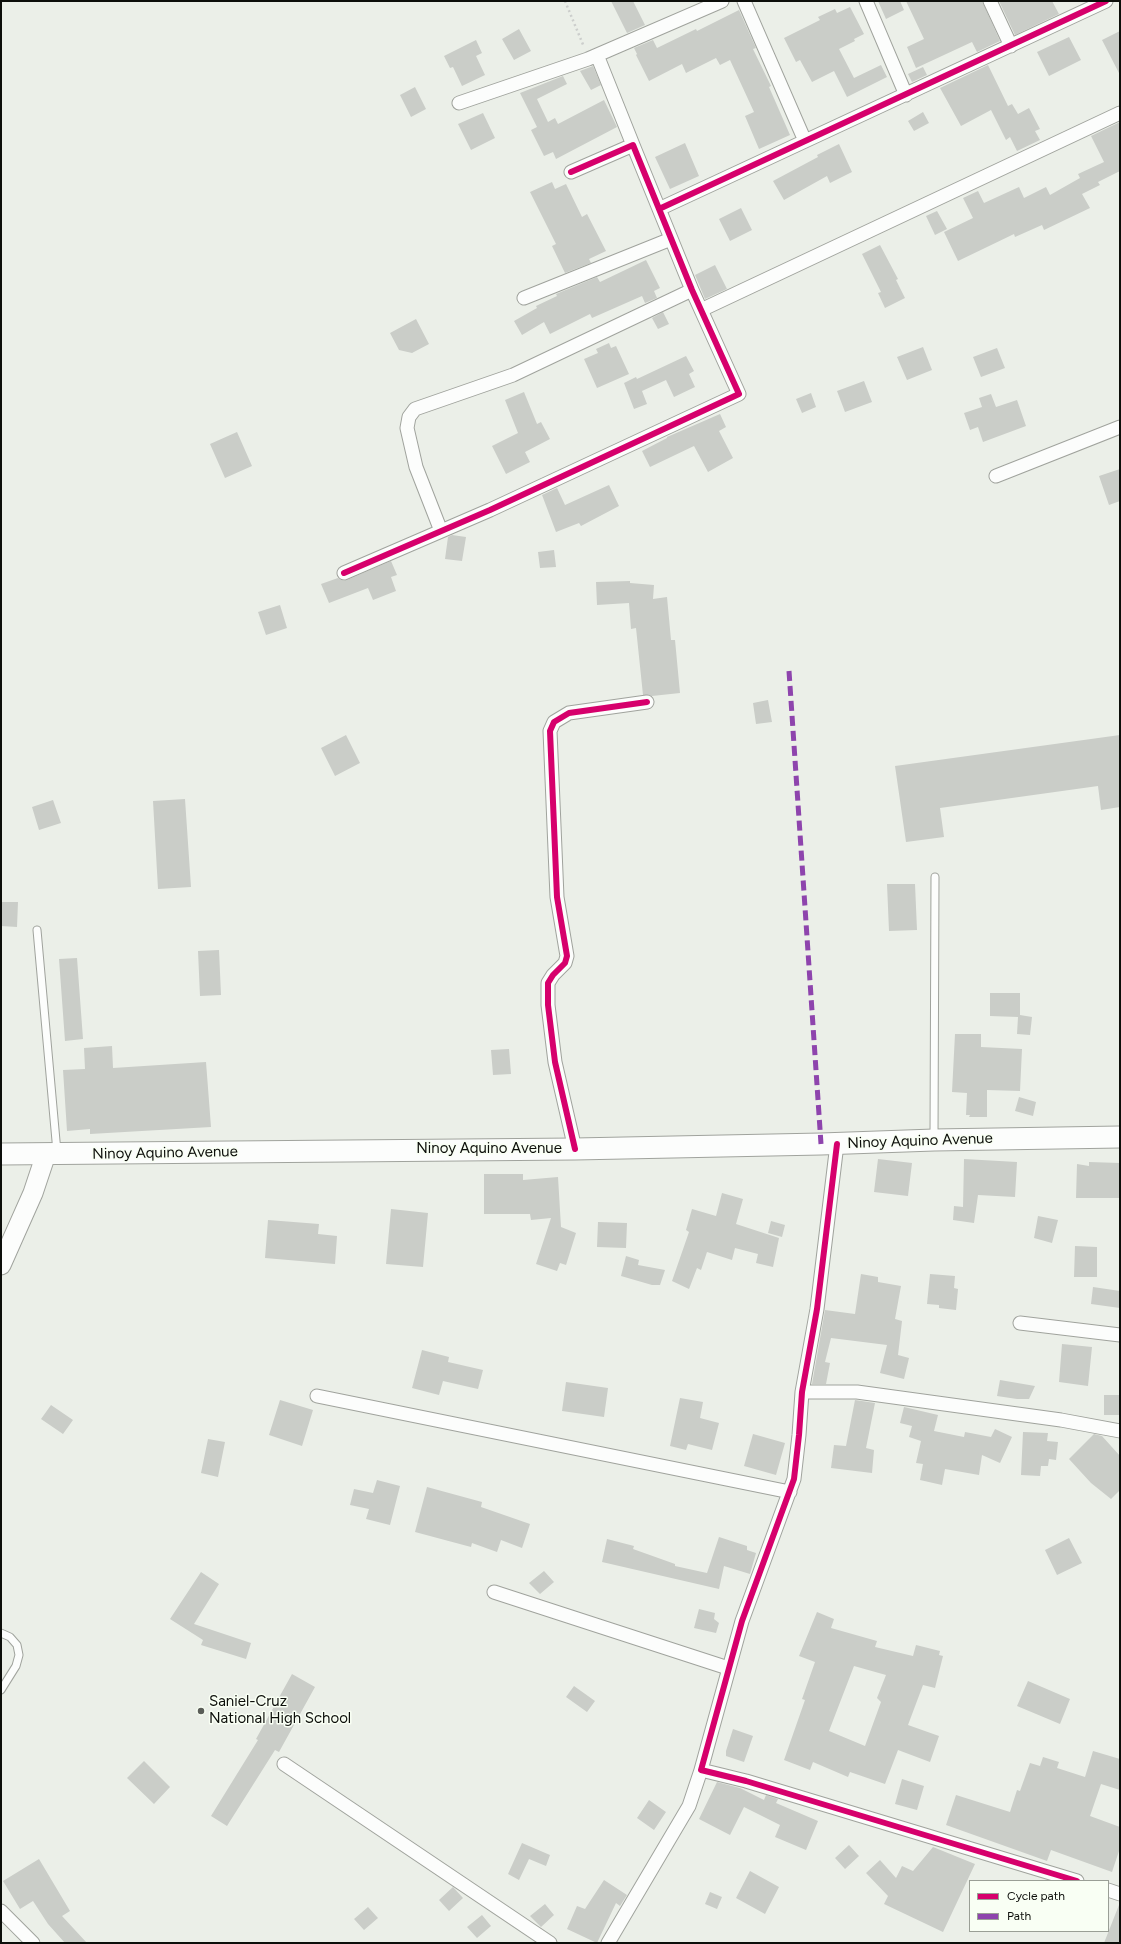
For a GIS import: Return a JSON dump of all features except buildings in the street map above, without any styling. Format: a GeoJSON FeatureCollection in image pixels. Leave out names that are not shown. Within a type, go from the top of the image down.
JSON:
{"type":"FeatureCollection","features":[{"type":"Feature","properties":{"kind":"main road","name":"Ninoy Aquino Avenue"},"geometry":{"type":"LineString","coordinates":[[1,1154],[575,1149],[1120,1137]]}},
{"type":"Feature","properties":{"kind":"street"},"geometry":{"type":"LineString","coordinates":[[459,104],[593,57],[722,1]]}},
{"type":"Feature","properties":{"kind":"street"},"geometry":{"type":"LineString","coordinates":[[744,1],[805,141]]}},
{"type":"Feature","properties":{"kind":"street"},"geometry":{"type":"LineString","coordinates":[[866,1],[906,95]]}},
{"type":"Feature","properties":{"kind":"street"},"geometry":{"type":"LineString","coordinates":[[990,1],[1011,46]]}},
{"type":"Feature","properties":{"kind":"street"},"geometry":{"type":"LineString","coordinates":[[659,210],[1106,1]]}},
{"type":"Feature","properties":{"kind":"street"},"geometry":{"type":"LineString","coordinates":[[344,573],[441,531],[739,394],[692,290],[633,145],[593,57]]}},
{"type":"Feature","properties":{"kind":"street"},"geometry":{"type":"LineString","coordinates":[[701,310],[1120,113]]}},
{"type":"Feature","properties":{"kind":"street"},"geometry":{"type":"LineString","coordinates":[[570,172],[633,145]]}},
{"type":"Feature","properties":{"kind":"street"},"geometry":{"type":"LineString","coordinates":[[524,298],[671,239]]}},
{"type":"Feature","properties":{"kind":"street"},"geometry":{"type":"LineString","coordinates":[[441,531],[416,467],[407,428],[409,417],[415,409],[513,375],[692,290]]}},
{"type":"Feature","properties":{"kind":"street"},"geometry":{"type":"LineString","coordinates":[[996,476],[1120,427]]}},
{"type":"Feature","properties":{"kind":"street"},"geometry":{"type":"LineString","coordinates":[[575,1149],[555,1062],[548,1006],[548,983],[553,975],[566,963],[567,956],[557,897],[550,731],[554,722],[569,713],[646,702]]}},
{"type":"Feature","properties":{"kind":"street"},"geometry":{"type":"LineString","coordinates":[[608,1943],[689,1806],[701,1770],[742,1621],[794,1479],[802,1392],[816,1309],[836,1144]]}},
{"type":"Feature","properties":{"kind":"street"},"geometry":{"type":"LineString","coordinates":[[1,1265],[52,1154]]}},
{"type":"Feature","properties":{"kind":"street"},"geometry":{"type":"LineString","coordinates":[[1020,1323],[1120,1335]]}},
{"type":"Feature","properties":{"kind":"street"},"geometry":{"type":"LineString","coordinates":[[802,1392],[857,1392],[1062,1420],[1120,1431]]}},
{"type":"Feature","properties":{"kind":"street"},"geometry":{"type":"LineString","coordinates":[[317,1396],[790,1492]]}},
{"type":"Feature","properties":{"kind":"street"},"geometry":{"type":"LineString","coordinates":[[494,1592],[728,1668]]}},
{"type":"Feature","properties":{"kind":"street"},"geometry":{"type":"LineString","coordinates":[[284,1764],[550,1943]]}},
{"type":"Feature","properties":{"kind":"street"},"geometry":{"type":"LineString","coordinates":[[701,1770],[754,1783],[1074,1880]]}},
{"type":"Feature","properties":{"kind":"street"},"geometry":{"type":"LineString","coordinates":[[1109,1890],[1120,1894]]}},
{"type":"Feature","properties":{"kind":"street"},"geometry":{"type":"LineString","coordinates":[[1,1911],[33,1943]]}},
{"type":"Feature","properties":{"kind":"lane"},"geometry":{"type":"LineString","coordinates":[[934,1140],[935,877]]}},
{"type":"Feature","properties":{"kind":"lane"},"geometry":{"type":"LineString","coordinates":[[37,930],[52,1154]]}},
{"type":"Feature","properties":{"kind":"lane"},"geometry":{"type":"LineString","coordinates":[[1,1633],[10,1637],[14,1641],[17,1645],[19,1655],[16,1666],[1,1690]]}},
{"type":"Feature","properties":{"kind":"path"},"geometry":{"type":"LineString","coordinates":[[565,1],[593,57]]}},
{"type":"Feature","properties":{"kind":"marked path"},"geometry":{"type":"LineString","coordinates":[[789,671],[821,1144]]}},
{"type":"Feature","properties":{"kind":"cycle path"},"geometry":{"type":"LineString","coordinates":[[659,209],[1106,1]]}},
{"type":"Feature","properties":{"kind":"cycle path"},"geometry":{"type":"LineString","coordinates":[[344,573],[490,510],[739,394],[692,290],[633,145],[571,172]]}},
{"type":"Feature","properties":{"kind":"cycle path"},"geometry":{"type":"LineString","coordinates":[[575,1149],[555,1062],[548,1005],[548,983],[553,975],[565,963],[567,956],[557,897],[550,731],[554,722],[569,713],[647,702]]}},
{"type":"Feature","properties":{"kind":"cycle path"},"geometry":{"type":"LineString","coordinates":[[837,1144],[817,1309],[802,1392],[794,1479],[742,1621],[701,1770],[746,1781],[1074,1880]]}},
{"type":"Feature","properties":{"kind":"place","name":"Saniel-Cruz National High School"},"geometry":{"type":"Point","coordinates":[201,1711]}}]}
